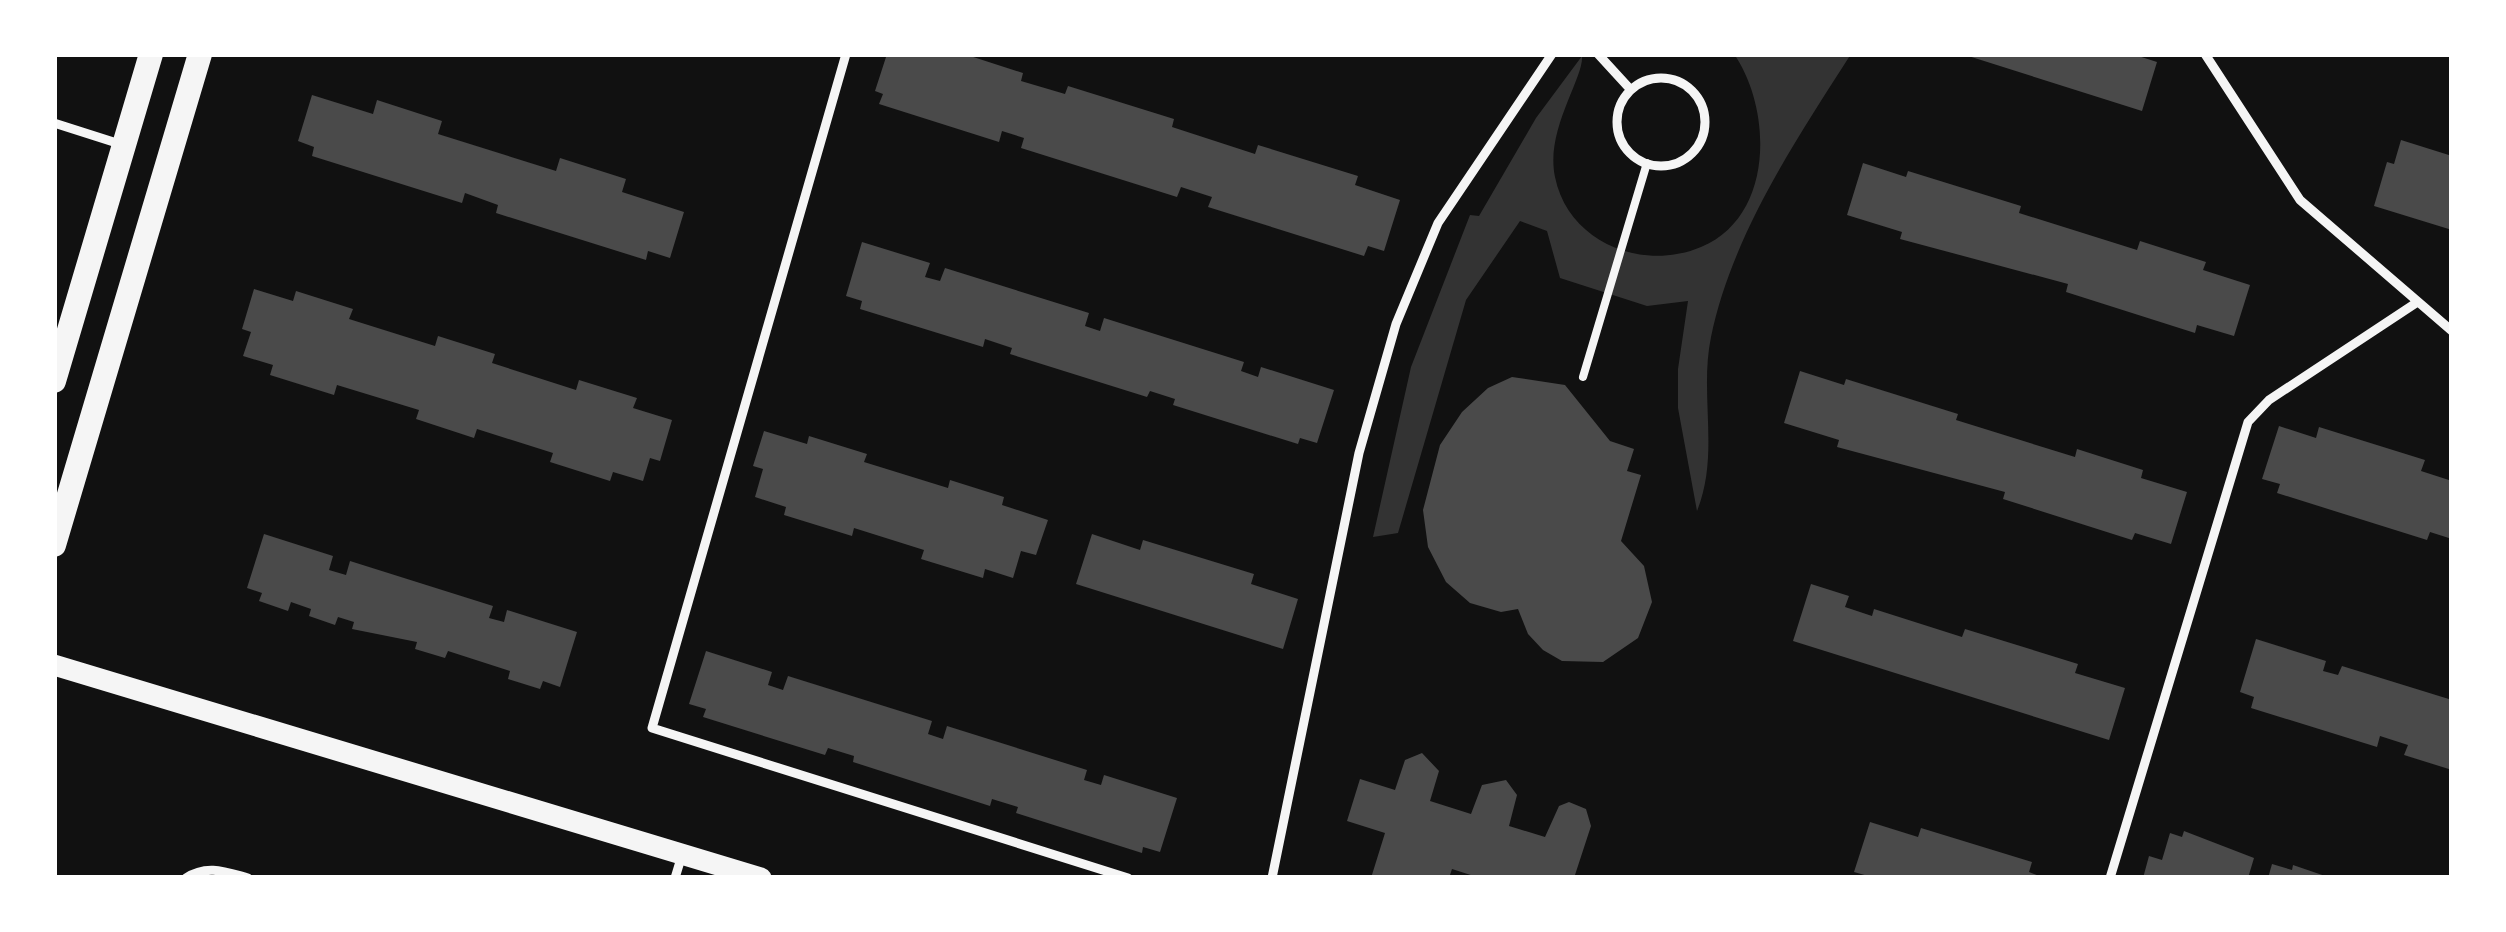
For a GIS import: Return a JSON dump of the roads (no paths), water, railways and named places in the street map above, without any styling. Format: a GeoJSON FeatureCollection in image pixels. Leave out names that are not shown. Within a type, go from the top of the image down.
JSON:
{"type":"FeatureCollection","features":[{"type":"Feature","properties":{"kind":"main road"},"geometry":{"type":"LineString","coordinates":[[54,382],[151,54]]}},
{"type":"Feature","properties":{"kind":"main road"},"geometry":{"type":"LineString","coordinates":[[54,544],[200,54]]}},
{"type":"Feature","properties":{"kind":"street"},"geometry":{"type":"LineString","coordinates":[[54,665],[761,878]]}},
{"type":"Feature","properties":{"kind":"lane"},"geometry":{"type":"LineString","coordinates":[[846,54],[652,728],[1128,878]]}},
{"type":"Feature","properties":{"kind":"lane"},"geometry":{"type":"LineString","coordinates":[[1272,878],[1359,452],[1396,324],[1438,223],[1552,54]]}},
{"type":"Feature","properties":{"kind":"lane"},"geometry":{"type":"LineString","coordinates":[[1598,54],[1631,90]]}},
{"type":"Feature","properties":{"kind":"lane"},"geometry":{"type":"LineString","coordinates":[[2205,54],[2300,200],[2452,331]]}},
{"type":"Feature","properties":{"kind":"lane"},"geometry":{"type":"LineString","coordinates":[[1646,81],[1681,82],[1703,109],[1701,143],[1688,157],[1672,165],[1647,163],[1625,148],[1619,134],[1621,104],[1631,90],[1646,81]]}},
{"type":"Feature","properties":{"kind":"lane"},"geometry":{"type":"LineString","coordinates":[[54,123],[124,146]]}},
{"type":"Feature","properties":{"kind":"lane"},"geometry":{"type":"LineString","coordinates":[[2110,878],[2248,422],[2269,400],[2416,303]]}},
{"type":"Feature","properties":{"kind":"lane"},"geometry":{"type":"LineString","coordinates":[[675,878],[682,854]]}},
{"type":"Feature","properties":{"kind":"lane"},"geometry":{"type":"LineString","coordinates":[[186,878],[198,870],[219,870],[248,878]]}}]}
